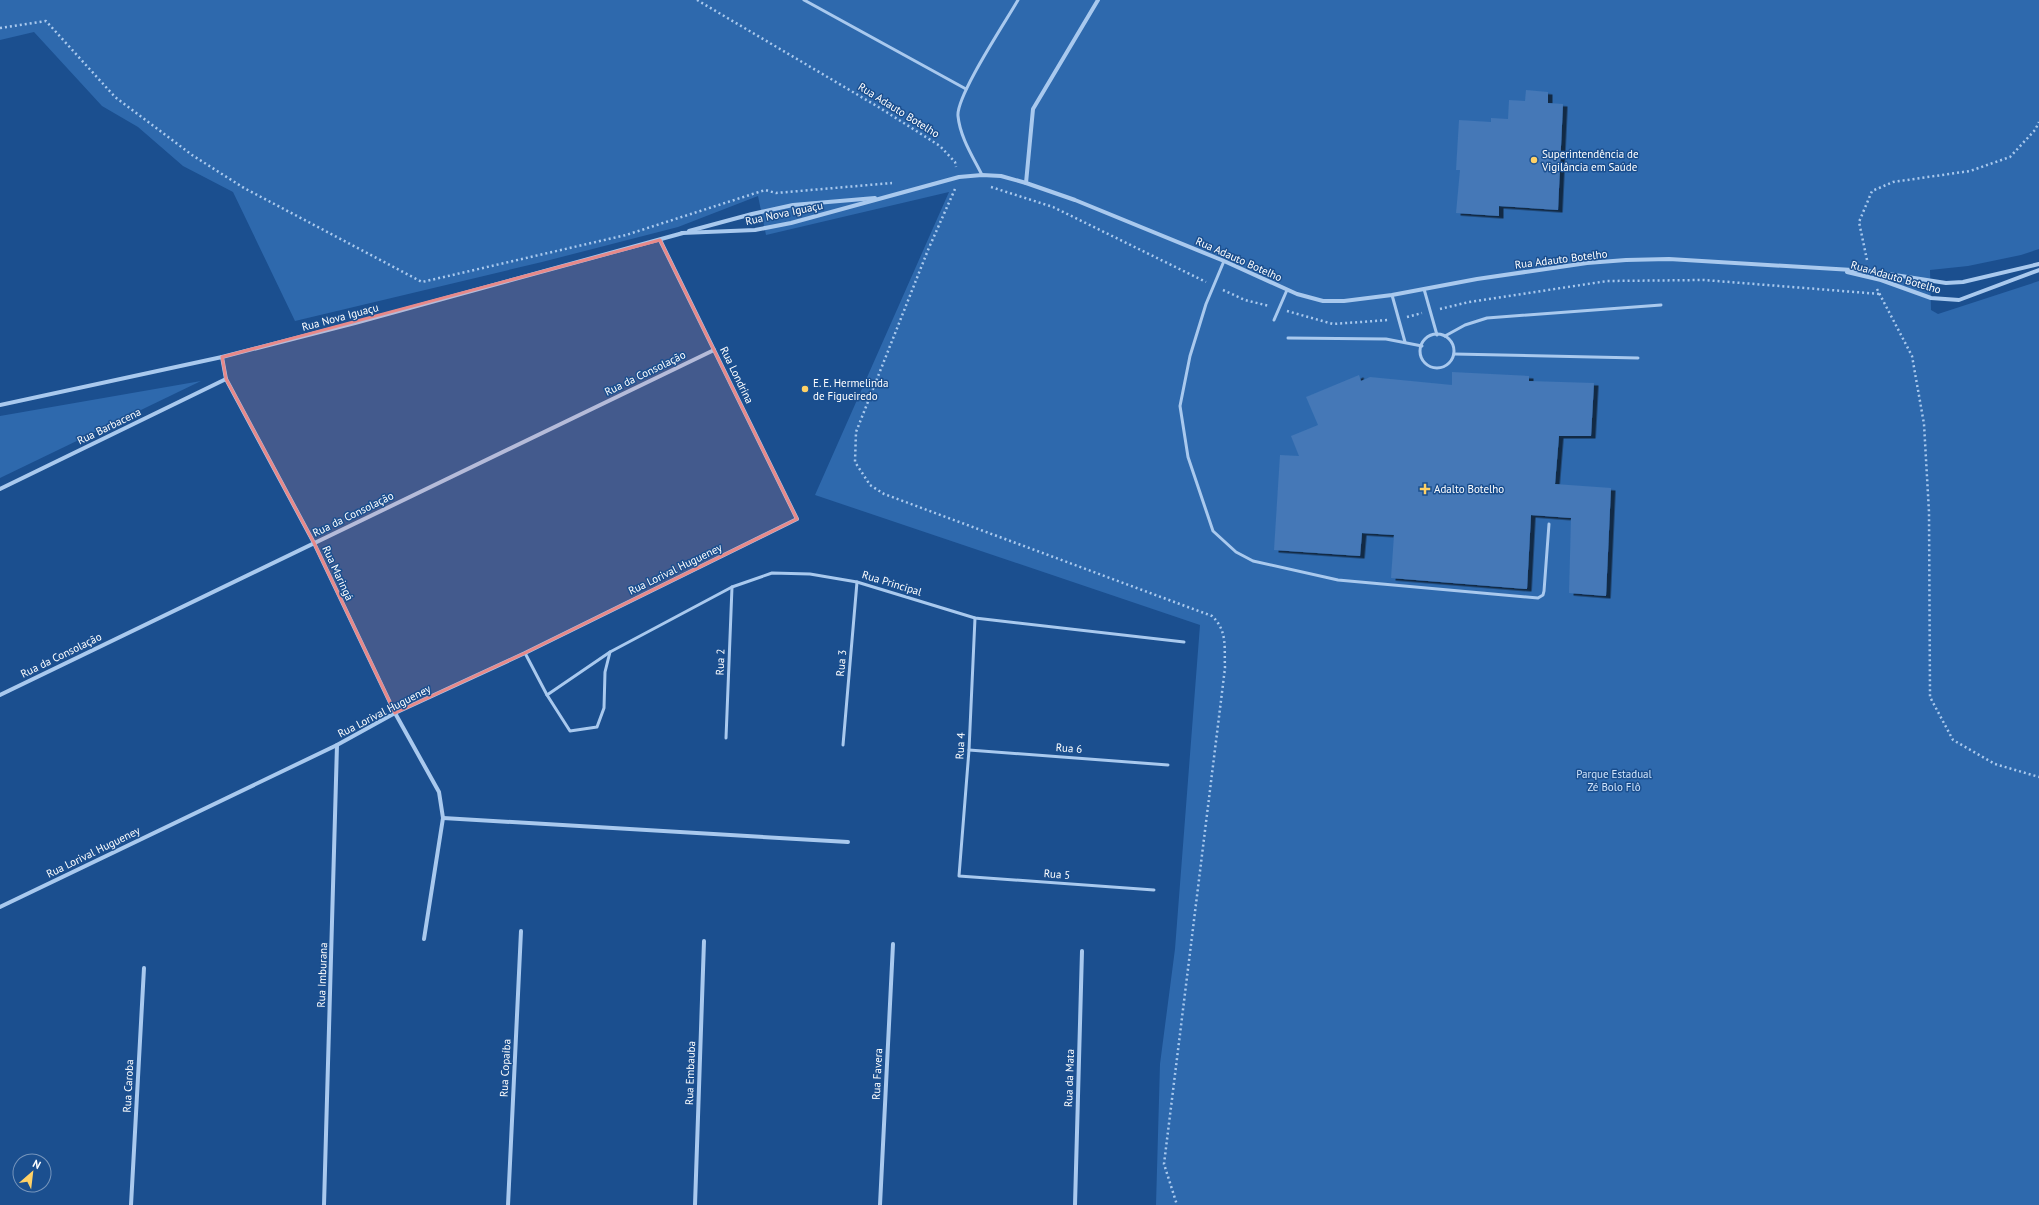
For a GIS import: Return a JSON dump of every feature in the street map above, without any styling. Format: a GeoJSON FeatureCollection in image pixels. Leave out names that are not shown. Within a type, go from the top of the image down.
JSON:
{"type":"FeatureCollection","features":[{"type":"Feature","properties":{"kind":"street"},"geometry":{"type":"LineString","coordinates":[[1026,183],[1033,109],[1098,0]]}},
{"type":"Feature","properties":{"kind":"street","name":"Rua Adauto Botelho"},"geometry":{"type":"LineString","coordinates":[[959,177],[982,175],[1001,176],[1026,183],[1075,200],[1224,261],[1287,290],[1312,299],[1323,300],[1344,301],[1392,295],[1477,279],[1626,260],[1669,259],[1869,271],[1946,283],[1963,282],[2039,264]]}},
{"type":"Feature","properties":{"kind":"street","name":"Rua Nova Iguaçu"},"geometry":{"type":"LineString","coordinates":[[682,233],[755,230],[791,223],[959,177]]}},
{"type":"Feature","properties":{"kind":"street","name":"Rua Nova Iguaçu"},"geometry":{"type":"LineString","coordinates":[[0,404],[222,357],[752,214],[793,205],[887,196]]}},
{"type":"Feature","properties":{"kind":"street","name":"Rua Londrina"},"geometry":{"type":"LineString","coordinates":[[660,240],[797,519]]}},
{"type":"Feature","properties":{"kind":"street","name":"Rua Adauto Botelho"},"geometry":{"type":"LineString","coordinates":[[1839,270],[1870,278],[1931,298],[1959,300],[2039,270]]}},
{"type":"Feature","properties":{"kind":"street","name":"Rua da Consolação"},"geometry":{"type":"LineString","coordinates":[[0,695],[714,350]]}},
{"type":"Feature","properties":{"kind":"street","name":"Rua Maringá"},"geometry":{"type":"LineString","coordinates":[[222,357],[226,379],[314,543],[395,713],[439,792],[443,818],[424,939]]}},
{"type":"Feature","properties":{"kind":"street","name":"Rua Barbacena"},"geometry":{"type":"LineString","coordinates":[[0,489],[226,379]]}},
{"type":"Feature","properties":{"kind":"street","name":"Rua Lorival Hugueney"},"geometry":{"type":"LineString","coordinates":[[0,907],[337,745],[395,713],[525,653],[797,519]]}},
{"type":"Feature","properties":{"kind":"street","name":"Rua Imburana"},"geometry":{"type":"LineString","coordinates":[[324,1205],[337,745]]}},
{"type":"Feature","properties":{"kind":"street"},"geometry":{"type":"LineString","coordinates":[[443,818],[848,842]]}},
{"type":"Feature","properties":{"kind":"street","name":"Rua Copaíba"},"geometry":{"type":"LineString","coordinates":[[508,1205],[521,931]]}},
{"type":"Feature","properties":{"kind":"street","name":"Rua Embauba"},"geometry":{"type":"LineString","coordinates":[[695,1205],[704,941]]}},
{"type":"Feature","properties":{"kind":"street","name":"Rua Favera"},"geometry":{"type":"LineString","coordinates":[[880,1205],[893,944]]}},
{"type":"Feature","properties":{"kind":"street","name":"Rua da Mata"},"geometry":{"type":"LineString","coordinates":[[1075,1205],[1082,951]]}},
{"type":"Feature","properties":{"kind":"street","name":"Rua Caroba"},"geometry":{"type":"LineString","coordinates":[[131,1205],[144,968]]}},
{"type":"Feature","properties":{"kind":"lane"},"geometry":{"type":"LineString","coordinates":[[804,0],[966,89]]}},
{"type":"Feature","properties":{"kind":"lane"},"geometry":{"type":"LineString","coordinates":[[982,175],[963,136],[958,114],[966,89],[1018,0]]}},
{"type":"Feature","properties":{"kind":"lane"},"geometry":{"type":"LineString","coordinates":[[1224,261],[1190,356],[1180,406],[1188,457],[1213,531],[1236,552],[1253,562],[1338,580],[1538,598],[1543,595],[1544,591],[1549,524]]}},
{"type":"Feature","properties":{"kind":"lane"},"geometry":{"type":"LineString","coordinates":[[1424,289],[1437,335]]}},
{"type":"Feature","properties":{"kind":"lane"},"geometry":{"type":"LineString","coordinates":[[1274,320],[1287,290]]}},
{"type":"Feature","properties":{"kind":"lane"},"geometry":{"type":"LineString","coordinates":[[1392,295],[1405,342]]}},
{"type":"Feature","properties":{"kind":"lane"},"geometry":{"type":"LineString","coordinates":[[1445,336],[1453,346],[1454,354],[1451,361],[1445,366],[1437,368],[1428,365],[1422,358],[1422,346],[1424,340],[1432,335],[1445,336],[1465,325],[1487,318],[1661,305]]}},
{"type":"Feature","properties":{"kind":"lane"},"geometry":{"type":"LineString","coordinates":[[1288,338],[1386,339],[1422,346]]}},
{"type":"Feature","properties":{"kind":"lane"},"geometry":{"type":"LineString","coordinates":[[1454,354],[1638,358]]}},
{"type":"Feature","properties":{"kind":"lane","name":"Rua Principal"},"geometry":{"type":"LineString","coordinates":[[547,695],[610,652],[732,587],[772,573],[810,574],[857,582],[975,618],[1184,642]]}},
{"type":"Feature","properties":{"kind":"lane","name":"Rua 3"},"geometry":{"type":"LineString","coordinates":[[843,745],[857,582]]}},
{"type":"Feature","properties":{"kind":"lane","name":"Rua 2"},"geometry":{"type":"LineString","coordinates":[[726,738],[732,587]]}},
{"type":"Feature","properties":{"kind":"lane","name":"Rua 4"},"geometry":{"type":"LineString","coordinates":[[959,876],[969,750],[975,618]]}},
{"type":"Feature","properties":{"kind":"lane"},"geometry":{"type":"LineString","coordinates":[[525,653],[547,695],[570,731],[596,727],[604,708],[605,672],[610,652]]}},
{"type":"Feature","properties":{"kind":"lane","name":"Rua 6"},"geometry":{"type":"LineString","coordinates":[[969,750],[1168,765]]}},
{"type":"Feature","properties":{"kind":"lane","name":"Rua 5"},"geometry":{"type":"LineString","coordinates":[[959,876],[1154,890]]}},
{"type":"Feature","properties":{"kind":"path","name":"Rua Adauto Botelho"},"geometry":{"type":"LineString","coordinates":[[697,0],[874,104],[940,146],[955,162],[959,177]]}},
{"type":"Feature","properties":{"kind":"path"},"geometry":{"type":"LineString","coordinates":[[0,28],[46,21],[115,97],[192,155],[244,188],[422,282],[626,235],[765,190],[776,193],[896,183]]}},
{"type":"Feature","properties":{"kind":"path"},"geometry":{"type":"LineString","coordinates":[[1869,271],[1859,222],[1872,191],[1893,182],[1970,171],[2010,157],[2035,130],[2039,122]]}},
{"type":"Feature","properties":{"kind":"path"},"geometry":{"type":"LineString","coordinates":[[959,177],[856,432],[855,462],[870,485],[884,494],[1212,616],[1219,623],[1224,632],[1225,668],[1164,1164],[1177,1205]]}},
{"type":"Feature","properties":{"kind":"path"},"geometry":{"type":"LineString","coordinates":[[988,186],[1053,207],[1245,300],[1333,324],[1398,319],[1469,302],[1606,281],[1704,280],[1880,294]]}},
{"type":"Feature","properties":{"kind":"path"},"geometry":{"type":"LineString","coordinates":[[1870,278],[1880,294],[1912,356],[1924,424],[1929,512],[1930,697],[1953,740],[1994,764],[2039,777]]}},
{"type":"Feature","properties":{"kind":"highlighted area"},"geometry":{"type":"Polygon","coordinates":[[[660,240],[797,519],[525,653],[395,713],[314,543],[226,379],[222,357],[660,240]]]}},
{"type":"Feature","properties":{"kind":"green space","name":"Parque Estadual Zé Bolo Flô"},"geometry":{"type":"Polygon","coordinates":[[[0,0],[2039,0],[2039,249],[2021,255],[1968,266],[1930,270],[1931,310],[1938,314],[2039,281],[2039,1205],[1156,1205],[1160,1064],[1175,949],[1200,625],[815,495],[949,192],[766,235],[758,196],[678,227],[542,262],[295,321],[233,192],[183,166],[138,127],[102,106],[34,32],[0,40],[0,0]]]}},
{"type":"Feature","properties":{"kind":"green space"},"geometry":{"type":"Polygon","coordinates":[[[201,381],[0,478],[0,416],[201,381]]]}},
{"type":"Feature","properties":{"kind":"building","name":"Superintendência de Vigilância em Saúde"},"geometry":{"type":"Polygon","coordinates":[[[1526,90],[1548,92],[1548,103],[1563,104],[1558,210],[1499,206],[1499,216],[1456,213],[1460,170],[1456,170],[1459,120],[1491,122],[1491,118],[1508,119],[1509,100],[1525,101],[1526,90]]]}},
{"type":"Feature","properties":{"kind":"building"},"geometry":{"type":"Polygon","coordinates":[[[1452,372],[1529,376],[1529,381],[1594,383],[1591,436],[1559,436],[1555,484],[1611,488],[1606,596],[1569,593],[1571,518],[1531,515],[1527,589],[1391,578],[1394,535],[1362,533],[1360,556],[1274,550],[1280,455],[1299,456],[1291,436],[1318,425],[1306,397],[1359,375],[1361,381],[1370,377],[1452,385],[1452,372]]]}},
{"type":"Feature","properties":{"kind":"place","name":"Superintendência de Vigilância em Saúde"},"geometry":{"type":"Point","coordinates":[1534,160]}},
{"type":"Feature","properties":{"kind":"place","name":"E. E. Hermelinda de Figueiredo"},"geometry":{"type":"Point","coordinates":[805,389]}},
{"type":"Feature","properties":{"kind":"place","name":"Adalto Botelho"},"geometry":{"type":"Point","coordinates":[1425,489]}}]}
